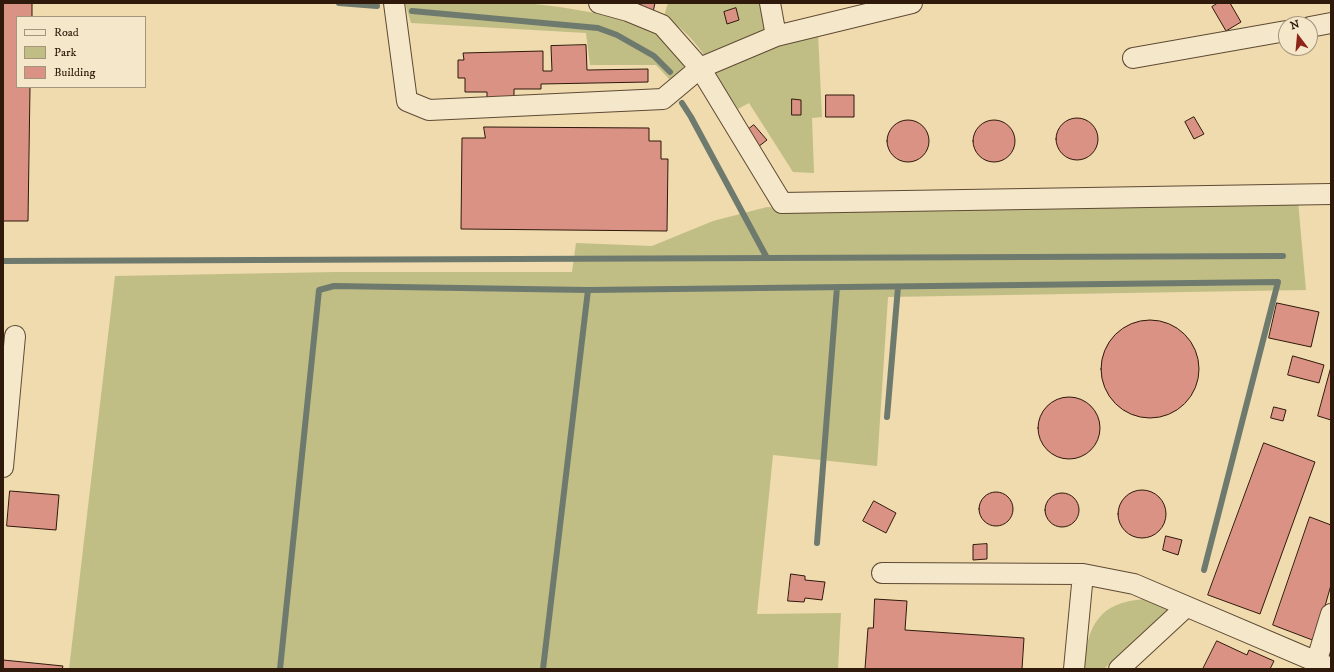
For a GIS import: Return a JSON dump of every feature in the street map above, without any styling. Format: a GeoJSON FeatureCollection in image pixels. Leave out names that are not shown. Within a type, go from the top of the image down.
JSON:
{"type":"FeatureCollection","features":[{"type":"Feature","properties":{"kind":"lane"},"geometry":{"type":"LineString","coordinates":[[394,3],[407,101],[429,110],[663,99],[700,68],[776,36],[912,3]]}},
{"type":"Feature","properties":{"kind":"lane"},"geometry":{"type":"LineString","coordinates":[[599,3],[628,11],[662,25],[700,68],[782,203],[1331,194]]}},
{"type":"Feature","properties":{"kind":"lane"},"geometry":{"type":"LineString","coordinates":[[770,3],[776,36]]}},
{"type":"Feature","properties":{"kind":"lane"},"geometry":{"type":"LineString","coordinates":[[1318,25],[1331,23]]}},
{"type":"Feature","properties":{"kind":"lane"},"geometry":{"type":"LineString","coordinates":[[1133,58],[1278,32]]}},
{"type":"Feature","properties":{"kind":"lane"},"geometry":{"type":"LineString","coordinates":[[3,467],[15,336]]}},
{"type":"Feature","properties":{"kind":"lane"},"geometry":{"type":"LineString","coordinates":[[882,573],[1083,574],[1134,584],[1323,666],[1331,614]]}},
{"type":"Feature","properties":{"kind":"lane"},"geometry":{"type":"LineString","coordinates":[[1074,669],[1083,574]]}},
{"type":"Feature","properties":{"kind":"lane"},"geometry":{"type":"LineString","coordinates":[[1119,669],[1186,607]]}},
{"type":"Feature","properties":{"kind":"green space"},"geometry":{"type":"Polygon","coordinates":[[[405,3],[526,3],[618,17],[655,32],[682,56],[684,69],[670,80],[656,65],[590,65],[586,33],[411,23],[405,3]]]}},
{"type":"Feature","properties":{"kind":"green space"},"geometry":{"type":"Polygon","coordinates":[[[668,3],[767,3],[772,35],[708,61],[689,36],[664,16],[668,3]]]}},
{"type":"Feature","properties":{"kind":"green space"},"geometry":{"type":"Polygon","coordinates":[[[818,33],[822,117],[812,118],[814,173],[793,172],[749,103],[738,109],[712,70],[776,42],[818,33]]]}},
{"type":"Feature","properties":{"kind":"green space"},"geometry":{"type":"Polygon","coordinates":[[[1298,201],[1306,290],[888,297],[877,466],[773,455],[757,614],[841,613],[838,669],[69,669],[115,276],[335,272],[572,272],[576,243],[652,246],[713,221],[767,207],[852,212],[1298,201]]]}},
{"type":"Feature","properties":{"kind":"green space"},"geometry":{"type":"Polygon","coordinates":[[[1146,599],[1169,608],[1104,669],[1083,669],[1088,640],[1092,628],[1098,619],[1106,611],[1117,605],[1130,601],[1146,599]]]}},
{"type":"Feature","properties":{"kind":"building"},"geometry":{"type":"Polygon","coordinates":[[[3,3],[32,3],[32,16],[16,16],[16,88],[30,88],[28,221],[3,221],[3,3]]]}},
{"type":"Feature","properties":{"kind":"building"},"geometry":{"type":"Polygon","coordinates":[[[642,3],[655,3],[653,12],[640,9],[642,3]]]}},
{"type":"Feature","properties":{"kind":"building"},"geometry":{"type":"Polygon","coordinates":[[[1218,3],[1230,3],[1241,22],[1226,31],[1212,7],[1218,3]]]}},
{"type":"Feature","properties":{"kind":"building"},"geometry":{"type":"Polygon","coordinates":[[[736,8],[739,20],[727,24],[724,12],[736,8]]]}},
{"type":"Feature","properties":{"kind":"building"},"geometry":{"type":"Polygon","coordinates":[[[586,45],[587,70],[648,69],[648,82],[541,84],[541,89],[514,89],[514,99],[487,99],[487,92],[465,92],[465,78],[458,78],[458,60],[464,60],[463,53],[543,51],[543,71],[552,71],[551,46],[586,45]]]}},
{"type":"Feature","properties":{"kind":"building"},"geometry":{"type":"Polygon","coordinates":[[[826,95],[854,95],[854,117],[826,117],[826,95]]]}},
{"type":"Feature","properties":{"kind":"building"},"geometry":{"type":"Polygon","coordinates":[[[792,99],[801,100],[801,115],[792,115],[792,99]]]}},
{"type":"Feature","properties":{"kind":"building"},"geometry":{"type":"Polygon","coordinates":[[[1194,117],[1204,134],[1194,139],[1185,122],[1194,117]]]}},
{"type":"Feature","properties":{"kind":"building"},"geometry":{"type":"Polygon","coordinates":[[[1073,118],[1081,118],[1089,121],[1095,127],[1098,139],[1095,151],[1089,157],[1081,160],[1073,160],[1065,157],[1059,151],[1056,143],[1056,135],[1059,127],[1065,121],[1073,118]]]}},
{"type":"Feature","properties":{"kind":"building"},"geometry":{"type":"Polygon","coordinates":[[[904,120],[912,120],[920,123],[926,129],[929,141],[926,153],[920,159],[912,162],[904,162],[896,159],[890,153],[887,145],[887,137],[890,129],[896,123],[904,120]]]}},
{"type":"Feature","properties":{"kind":"building"},"geometry":{"type":"Polygon","coordinates":[[[990,120],[998,120],[1006,123],[1012,129],[1015,141],[1012,153],[1006,159],[998,162],[990,162],[982,159],[976,153],[973,145],[973,137],[976,129],[982,123],[990,120]]]}},
{"type":"Feature","properties":{"kind":"building"},"geometry":{"type":"Polygon","coordinates":[[[754,125],[767,140],[758,147],[745,132],[754,125]]]}},
{"type":"Feature","properties":{"kind":"building"},"geometry":{"type":"Polygon","coordinates":[[[484,127],[649,128],[649,141],[661,141],[661,159],[668,159],[667,231],[461,229],[462,138],[485,138],[484,127]]]}},
{"type":"Feature","properties":{"kind":"building"},"geometry":{"type":"Polygon","coordinates":[[[1277,303],[1319,312],[1311,347],[1269,338],[1277,303]]]}},
{"type":"Feature","properties":{"kind":"building"},"geometry":{"type":"Polygon","coordinates":[[[1150,320],[1169,324],[1184,335],[1195,350],[1199,369],[1195,388],[1184,403],[1169,414],[1150,418],[1131,414],[1116,403],[1105,388],[1101,369],[1105,350],[1116,335],[1131,324],[1150,320]]]}},
{"type":"Feature","properties":{"kind":"building"},"geometry":{"type":"Polygon","coordinates":[[[1293,356],[1324,365],[1319,383],[1288,375],[1293,356]]]}},
{"type":"Feature","properties":{"kind":"building"},"geometry":{"type":"Polygon","coordinates":[[[1331,367],[1331,420],[1318,416],[1331,367]]]}},
{"type":"Feature","properties":{"kind":"building"},"geometry":{"type":"Polygon","coordinates":[[[1069,397],[1081,400],[1091,406],[1097,416],[1100,428],[1097,440],[1091,450],[1081,456],[1069,459],[1057,456],[1047,450],[1041,440],[1038,428],[1041,416],[1047,406],[1057,400],[1069,397]]]}},
{"type":"Feature","properties":{"kind":"building"},"geometry":{"type":"Polygon","coordinates":[[[1274,407],[1286,410],[1283,421],[1271,418],[1274,407]]]}},
{"type":"Feature","properties":{"kind":"building"},"geometry":{"type":"Polygon","coordinates":[[[1264,443],[1315,462],[1260,614],[1208,595],[1264,443]]]}},
{"type":"Feature","properties":{"kind":"building"},"geometry":{"type":"Polygon","coordinates":[[[1137,490],[1147,490],[1159,497],[1166,509],[1166,519],[1159,531],[1147,538],[1137,538],[1129,534],[1122,527],[1118,519],[1118,509],[1122,501],[1129,494],[1137,490]]]}},
{"type":"Feature","properties":{"kind":"building"},"geometry":{"type":"Polygon","coordinates":[[[10,491],[59,495],[56,530],[7,526],[10,491]]]}},
{"type":"Feature","properties":{"kind":"building"},"geometry":{"type":"Polygon","coordinates":[[[993,492],[999,492],[1008,497],[1012,503],[1012,515],[1008,521],[999,526],[993,526],[984,521],[979,512],[979,506],[984,497],[993,492]]]}},
{"type":"Feature","properties":{"kind":"building"},"geometry":{"type":"Polygon","coordinates":[[[1065,493],[1074,498],[1078,503],[1078,517],[1074,522],[1069,526],[1059,527],[1055,526],[1046,517],[1045,507],[1046,503],[1055,494],[1065,493]]]}},
{"type":"Feature","properties":{"kind":"building"},"geometry":{"type":"Polygon","coordinates":[[[874,501],[896,513],[886,533],[863,521],[874,501]]]}},
{"type":"Feature","properties":{"kind":"building"},"geometry":{"type":"Polygon","coordinates":[[[1310,517],[1331,525],[1331,585],[1315,641],[1273,625],[1310,517]]]}},
{"type":"Feature","properties":{"kind":"building"},"geometry":{"type":"Polygon","coordinates":[[[1166,536],[1182,540],[1178,555],[1163,550],[1166,536]]]}},
{"type":"Feature","properties":{"kind":"building"},"geometry":{"type":"Polygon","coordinates":[[[987,544],[987,559],[973,560],[973,545],[987,544]]]}},
{"type":"Feature","properties":{"kind":"building"},"geometry":{"type":"Polygon","coordinates":[[[791,574],[805,576],[805,580],[825,582],[822,600],[805,598],[804,602],[788,601],[791,574]]]}},
{"type":"Feature","properties":{"kind":"building"},"geometry":{"type":"Polygon","coordinates":[[[875,599],[907,601],[905,630],[1024,638],[1022,669],[865,669],[868,628],[873,628],[875,599]]]}},
{"type":"Feature","properties":{"kind":"building"},"geometry":{"type":"Polygon","coordinates":[[[1217,641],[1247,655],[1249,650],[1274,661],[1270,669],[1203,669],[1217,641]]]}},
{"type":"Feature","properties":{"kind":"building"},"geometry":{"type":"Polygon","coordinates":[[[3,660],[63,666],[62,669],[3,669],[3,660]]]}},
{"type":"Feature","properties":{"kind":"waterway"},"geometry":{"type":"LineString","coordinates":[[339,3],[377,6]]}},
{"type":"Feature","properties":{"kind":"waterway"},"geometry":{"type":"LineString","coordinates":[[412,11],[598,28],[617,35],[654,56],[670,72]]}},
{"type":"Feature","properties":{"kind":"waterway"},"geometry":{"type":"LineString","coordinates":[[682,103],[767,258]]}},
{"type":"Feature","properties":{"kind":"waterway"},"geometry":{"type":"LineString","coordinates":[[3,261],[1283,256]]}},
{"type":"Feature","properties":{"kind":"waterway"},"geometry":{"type":"LineString","coordinates":[[588,290],[1278,282],[1204,570]]}},
{"type":"Feature","properties":{"kind":"waterway"},"geometry":{"type":"LineString","coordinates":[[280,669],[319,290],[334,286],[588,290],[543,669]]}},
{"type":"Feature","properties":{"kind":"waterway"},"geometry":{"type":"LineString","coordinates":[[817,543],[837,287]]}},
{"type":"Feature","properties":{"kind":"waterway"},"geometry":{"type":"LineString","coordinates":[[887,417],[898,287]]}}]}
